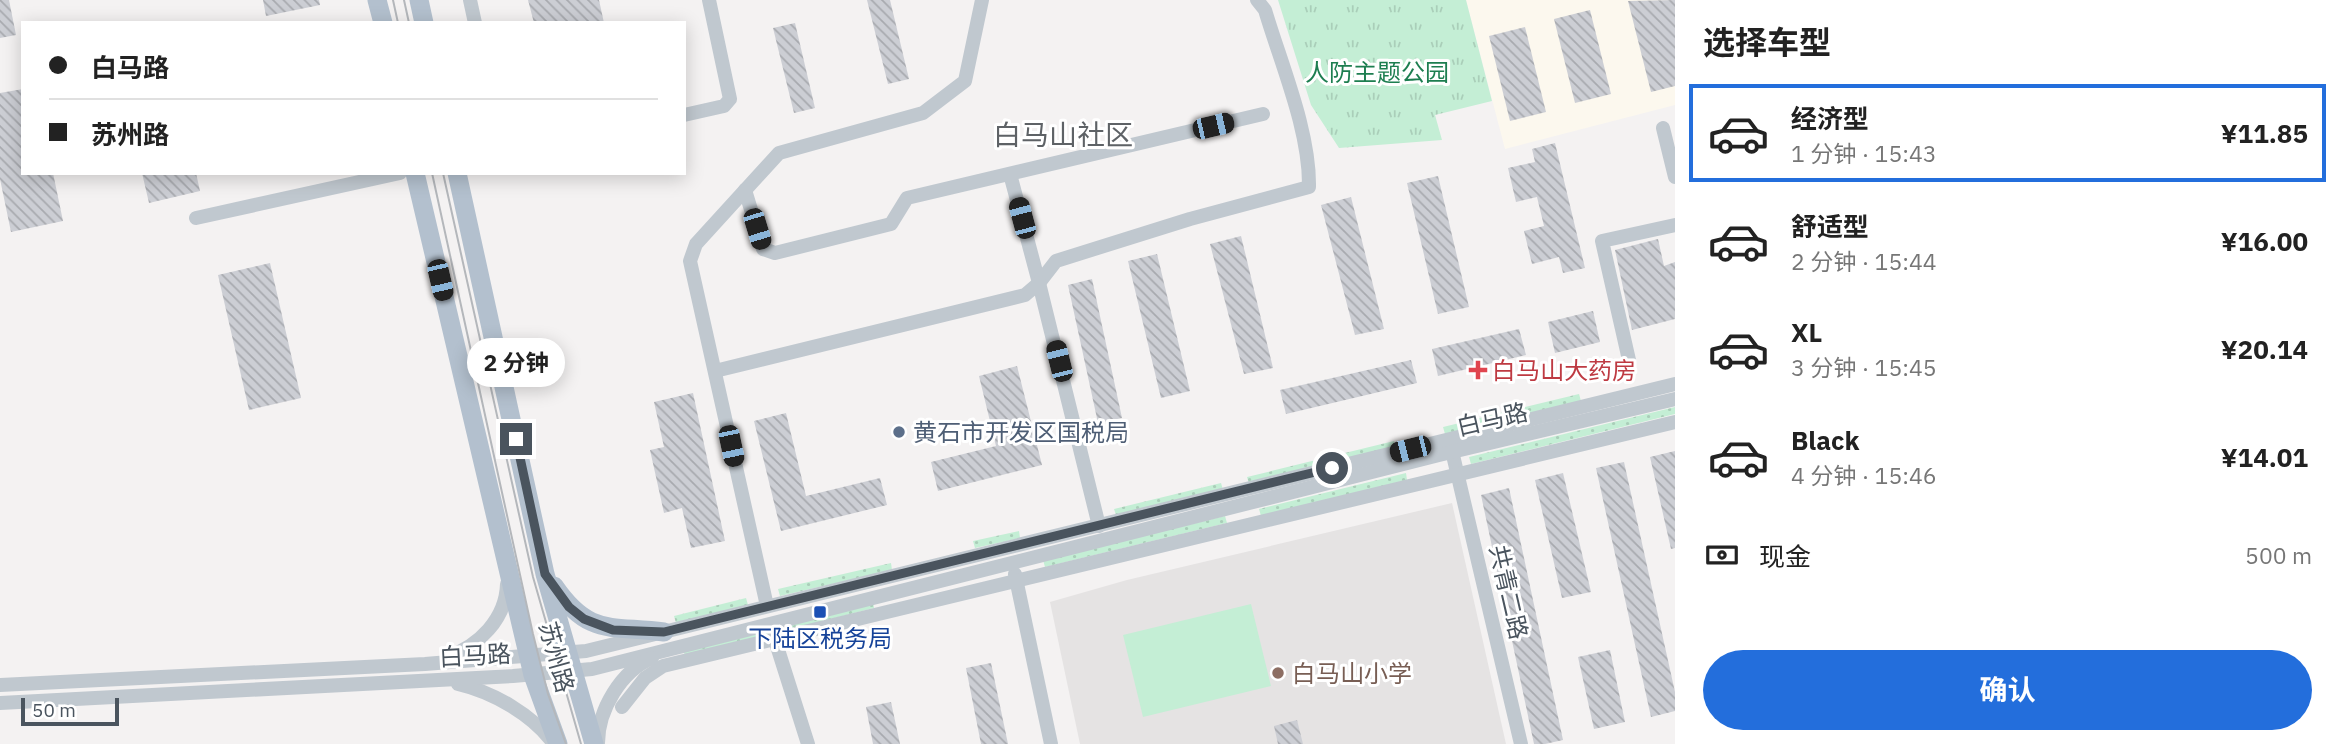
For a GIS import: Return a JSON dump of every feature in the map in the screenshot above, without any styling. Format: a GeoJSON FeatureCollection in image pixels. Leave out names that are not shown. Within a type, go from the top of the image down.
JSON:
{"type":"FeatureCollection","features":[{"type":"Feature","properties":{"kind":"main road"},"geometry":{"type":"LineString","coordinates":[[377,0],[382,21]]}},
{"type":"Feature","properties":{"kind":"main road"},"geometry":{"type":"LineString","coordinates":[[419,0],[424,21]]}},
{"type":"Feature","properties":{"kind":"main road","name":"苏州路"},"geometry":{"type":"LineString","coordinates":[[415,175],[531,666],[556,744]]}},
{"type":"Feature","properties":{"kind":"main road","name":"苏州路"},"geometry":{"type":"LineString","coordinates":[[457,175],[545,574],[596,744]]}},
{"type":"Feature","properties":{"kind":"main road"},"geometry":{"type":"LineString","coordinates":[[545,574],[569,607],[584,619],[613,630],[664,632]]}},
{"type":"Feature","properties":{"kind":"street"},"geometry":{"type":"LineString","coordinates":[[470,0],[475,21]]}},
{"type":"Feature","properties":{"kind":"street"},"geometry":{"type":"LineString","coordinates":[[686,115],[724,106],[730,99],[709,0]]}},
{"type":"Feature","properties":{"kind":"street"},"geometry":{"type":"LineString","coordinates":[[767,606],[690,261],[696,244],[779,153],[923,113],[965,81],[982,0]]}},
{"type":"Feature","properties":{"kind":"street"},"geometry":{"type":"LineString","coordinates":[[715,372],[1026,295],[1040,283],[1056,261],[1189,219],[1309,187],[1309,164],[1291,99],[1265,10],[1257,0]]}},
{"type":"Feature","properties":{"kind":"street"},"geometry":{"type":"LineString","coordinates":[[746,190],[763,249],[775,253],[891,224],[907,198],[1263,114]]}},
{"type":"Feature","properties":{"kind":"street"},"geometry":{"type":"LineString","coordinates":[[1663,128],[1675,177]]}},
{"type":"Feature","properties":{"kind":"street"},"geometry":{"type":"LineString","coordinates":[[1010,174],[1040,283],[1099,526]]}},
{"type":"Feature","properties":{"kind":"street"},"geometry":{"type":"LineString","coordinates":[[196,218],[391,175]]}},
{"type":"Feature","properties":{"kind":"street"},"geometry":{"type":"LineString","coordinates":[[1629,360],[1602,241],[1675,225]]}},
{"type":"Feature","properties":{"kind":"street","name":"白马路"},"geometry":{"type":"LineString","coordinates":[[570,664],[664,632],[1675,384]]}},
{"type":"Feature","properties":{"kind":"street","name":"白马路"},"geometry":{"type":"LineString","coordinates":[[0,685],[425,664],[570,664],[683,645],[1013,565],[1452,452],[1675,398]]}},
{"type":"Feature","properties":{"kind":"street"},"geometry":{"type":"LineString","coordinates":[[622,707],[645,678],[663,666],[1675,422]]}},
{"type":"Feature","properties":{"kind":"street","name":"共青二路"},"geometry":{"type":"LineString","coordinates":[[1452,452],[1521,744]]}},
{"type":"Feature","properties":{"kind":"street"},"geometry":{"type":"LineString","coordinates":[[1013,565],[1051,744]]}},
{"type":"Feature","properties":{"kind":"street"},"geometry":{"type":"LineString","coordinates":[[425,664],[461,652],[474,644],[501,615],[507,597],[508,572]]}},
{"type":"Feature","properties":{"kind":"street"},"geometry":{"type":"LineString","coordinates":[[775,640],[808,744]]}},
{"type":"Feature","properties":{"kind":"street"},"geometry":{"type":"LineString","coordinates":[[596,744],[598,724],[620,685],[646,660],[683,645]]}},
{"type":"Feature","properties":{"kind":"street","name":"白马路"},"geometry":{"type":"LineString","coordinates":[[0,703],[426,681],[531,666]]}},
{"type":"Feature","properties":{"kind":"street"},"geometry":{"type":"LineString","coordinates":[[426,681],[477,688],[532,720],[556,744]]}},
{"type":"Feature","properties":{"kind":"shaded area"},"geometry":{"type":"Polygon","coordinates":[[[1466,0],[1675,0],[1675,105],[1505,149],[1466,0]]]}},
{"type":"Feature","properties":{"kind":"shaded area","name":"白马山小学"},"geometry":{"type":"Polygon","coordinates":[[[1452,503],[1506,744],[1080,744],[1050,602],[1127,580],[1452,503]]]}},
{"type":"Feature","properties":{"kind":"green space","name":"人防主题公园"},"geometry":{"type":"Polygon","coordinates":[[[1278,0],[1466,0],[1492,101],[1435,115],[1442,140],[1339,148],[1311,105],[1278,0]]]}},
{"type":"Feature","properties":{"kind":"green space"},"geometry":{"type":"Polygon","coordinates":[[[1579,394],[1581,401],[1445,434],[1443,427],[1579,394]]]}},
{"type":"Feature","properties":{"kind":"green space"},"geometry":{"type":"Polygon","coordinates":[[[1675,407],[1675,414],[1471,464],[1469,457],[1675,407]]]}},
{"type":"Feature","properties":{"kind":"green space"},"geometry":{"type":"Polygon","coordinates":[[[1394,441],[1396,448],[1249,484],[1247,477],[1394,441]]]}},
{"type":"Feature","properties":{"kind":"green space"},"geometry":{"type":"Polygon","coordinates":[[[1406,473],[1407,480],[1261,516],[1259,509],[1406,473]]]}},
{"type":"Feature","properties":{"kind":"green space"},"geometry":{"type":"Polygon","coordinates":[[[1221,483],[1223,490],[1116,515],[1114,509],[1221,483]]]}},
{"type":"Feature","properties":{"kind":"green space"},"geometry":{"type":"Polygon","coordinates":[[[1225,516],[1227,523],[1045,567],[1043,560],[1225,516]]]}},
{"type":"Feature","properties":{"kind":"green space"},"geometry":{"type":"Polygon","coordinates":[[[1019,531],[1020,538],[975,548],[973,541],[1019,531]]]}},
{"type":"Feature","properties":{"kind":"green space"},"geometry":{"type":"Polygon","coordinates":[[[891,563],[892,570],[780,596],[778,589],[891,563]]]}},
{"type":"Feature","properties":{"kind":"green space"},"geometry":{"type":"Polygon","coordinates":[[[746,598],[748,605],[676,623],[674,616],[746,598]]]}},
{"type":"Feature","properties":{"kind":"green space"},"geometry":{"type":"Polygon","coordinates":[[[873,601],[874,608],[685,656],[683,649],[873,601]]]}},
{"type":"Feature","properties":{"kind":"green space"},"geometry":{"type":"Polygon","coordinates":[[[1251,604],[1271,686],[1143,717],[1123,635],[1251,604]]]}},
{"type":"Feature","properties":{"kind":"building"},"geometry":{"type":"Polygon","coordinates":[[[0,0],[9,0],[16,35],[0,38],[0,0]]]}},
{"type":"Feature","properties":{"kind":"building"},"geometry":{"type":"Polygon","coordinates":[[[263,0],[319,0],[320,5],[266,16],[263,0]]]}},
{"type":"Feature","properties":{"kind":"building"},"geometry":{"type":"Polygon","coordinates":[[[528,0],[599,0],[604,21],[533,21],[528,0]]]}},
{"type":"Feature","properties":{"kind":"building"},"geometry":{"type":"Polygon","coordinates":[[[867,0],[890,0],[909,79],[888,84],[867,0]]]}},
{"type":"Feature","properties":{"kind":"building"},"geometry":{"type":"Polygon","coordinates":[[[1675,0],[1675,86],[1651,92],[1628,1],[1675,0]]]}},
{"type":"Feature","properties":{"kind":"building"},"geometry":{"type":"Polygon","coordinates":[[[1590,10],[1611,94],[1575,103],[1554,19],[1590,10]]]}},
{"type":"Feature","properties":{"kind":"building"},"geometry":{"type":"Polygon","coordinates":[[[795,23],[815,108],[794,113],[773,28],[795,23]]]}},
{"type":"Feature","properties":{"kind":"building"},"geometry":{"type":"Polygon","coordinates":[[[1525,27],[1546,112],[1510,121],[1489,36],[1525,27]]]}},
{"type":"Feature","properties":{"kind":"building"},"geometry":{"type":"Polygon","coordinates":[[[21,89],[21,175],[53,175],[63,221],[11,232],[0,179],[0,93],[21,89]]]}},
{"type":"Feature","properties":{"kind":"building"},"geometry":{"type":"Polygon","coordinates":[[[1555,143],[1585,268],[1563,273],[1559,257],[1532,264],[1524,231],[1544,226],[1537,197],[1516,202],[1508,168],[1535,162],[1532,149],[1555,143]]]}},
{"type":"Feature","properties":{"kind":"building"},"geometry":{"type":"Polygon","coordinates":[[[142,175],[196,175],[200,191],[149,203],[142,175]]]}},
{"type":"Feature","properties":{"kind":"building"},"geometry":{"type":"Polygon","coordinates":[[[1438,176],[1469,307],[1438,314],[1407,183],[1438,176]]]}},
{"type":"Feature","properties":{"kind":"building"},"geometry":{"type":"Polygon","coordinates":[[[1351,197],[1384,329],[1355,335],[1321,205],[1351,197]]]}},
{"type":"Feature","properties":{"kind":"building"},"geometry":{"type":"Polygon","coordinates":[[[1241,236],[1273,368],[1244,374],[1210,244],[1241,236]]]}},
{"type":"Feature","properties":{"kind":"building"},"geometry":{"type":"Polygon","coordinates":[[[1658,239],[1664,266],[1675,262],[1675,319],[1632,330],[1615,250],[1658,239]]]}},
{"type":"Feature","properties":{"kind":"building"},"geometry":{"type":"Polygon","coordinates":[[[1157,254],[1190,391],[1161,398],[1128,261],[1157,254]]]}},
{"type":"Feature","properties":{"kind":"building"},"geometry":{"type":"Polygon","coordinates":[[[270,263],[301,398],[249,410],[218,275],[270,263]]]}},
{"type":"Feature","properties":{"kind":"building"},"geometry":{"type":"Polygon","coordinates":[[[1092,279],[1122,418],[1098,423],[1068,285],[1092,279]]]}},
{"type":"Feature","properties":{"kind":"building"},"geometry":{"type":"Polygon","coordinates":[[[1593,311],[1600,342],[1555,353],[1548,322],[1593,311]]]}},
{"type":"Feature","properties":{"kind":"building"},"geometry":{"type":"Polygon","coordinates":[[[1519,329],[1526,355],[1438,376],[1432,349],[1519,329]]]}},
{"type":"Feature","properties":{"kind":"building"},"geometry":{"type":"Polygon","coordinates":[[[1411,360],[1417,383],[1286,414],[1280,390],[1411,360]]]}},
{"type":"Feature","properties":{"kind":"building"},"geometry":{"type":"Polygon","coordinates":[[[1017,366],[1042,465],[938,491],[931,462],[996,446],[979,376],[1017,366]]]}},
{"type":"Feature","properties":{"kind":"building"},"geometry":{"type":"Polygon","coordinates":[[[693,393],[725,541],[691,548],[682,508],[664,513],[650,450],[664,447],[654,402],[693,393]]]}},
{"type":"Feature","properties":{"kind":"building"},"geometry":{"type":"Polygon","coordinates":[[[786,413],[806,496],[880,478],[887,505],[781,531],[754,421],[786,413]]]}},
{"type":"Feature","properties":{"kind":"building"},"geometry":{"type":"Polygon","coordinates":[[[1675,451],[1675,548],[1671,549],[1650,457],[1675,451]]]}},
{"type":"Feature","properties":{"kind":"building"},"geometry":{"type":"Polygon","coordinates":[[[1624,462],[1675,692],[1675,711],[1651,717],[1596,468],[1624,462]]]}},
{"type":"Feature","properties":{"kind":"building"},"geometry":{"type":"Polygon","coordinates":[[[1563,473],[1591,592],[1562,598],[1535,480],[1563,473]]]}},
{"type":"Feature","properties":{"kind":"building"},"geometry":{"type":"Polygon","coordinates":[[[1509,488],[1563,740],[1545,744],[1534,744],[1481,495],[1509,488]]]}},
{"type":"Feature","properties":{"kind":"building"},"geometry":{"type":"Polygon","coordinates":[[[1610,650],[1625,722],[1594,729],[1578,657],[1610,650]]]}},
{"type":"Feature","properties":{"kind":"building"},"geometry":{"type":"Polygon","coordinates":[[[991,663],[1008,744],[981,744],[966,668],[991,663]]]}},
{"type":"Feature","properties":{"kind":"building"},"geometry":{"type":"Polygon","coordinates":[[[891,702],[900,744],[873,744],[866,707],[891,702]]]}},
{"type":"Feature","properties":{"kind":"building"},"geometry":{"type":"Polygon","coordinates":[[[1297,720],[1303,744],[1278,744],[1274,726],[1297,720]]]}},
{"type":"Feature","properties":{"kind":"tram line"},"geometry":{"type":"LineString","coordinates":[[393,0],[398,21]]}},
{"type":"Feature","properties":{"kind":"tram line"},"geometry":{"type":"LineString","coordinates":[[404,0],[409,21]]}},
{"type":"Feature","properties":{"kind":"tram line"},"geometry":{"type":"LineString","coordinates":[[432,175],[533,634],[548,694],[566,744]]}},
{"type":"Feature","properties":{"kind":"tram line"},"geometry":{"type":"LineString","coordinates":[[443,175],[533,577],[581,744]]}},
{"type":"Feature","properties":{"kind":"place","name":"白马山大药房"},"geometry":{"type":"Point","coordinates":[1478,370]}},
{"type":"Feature","properties":{"kind":"place","name":"黄石市开发区国税局"},"geometry":{"type":"Point","coordinates":[899,432]}},
{"type":"Feature","properties":{"kind":"place","name":"下陆区税务局"},"geometry":{"type":"Point","coordinates":[820,612]}},
{"type":"Feature","properties":{"kind":"place","name":"白马山小学"},"geometry":{"type":"Point","coordinates":[1278,673]}},
{"type":"Feature","properties":{"kind":"district","name":"白马山社区"},"geometry":{"type":"Point","coordinates":[1063,134]}},
{"type":"Feature","properties":{"kind":"route"},"geometry":{"type":"LineString","coordinates":[[516,439],[545,574],[569,607],[584,619],[613,630],[645,629],[664,632],[1332,468]]}}]}
